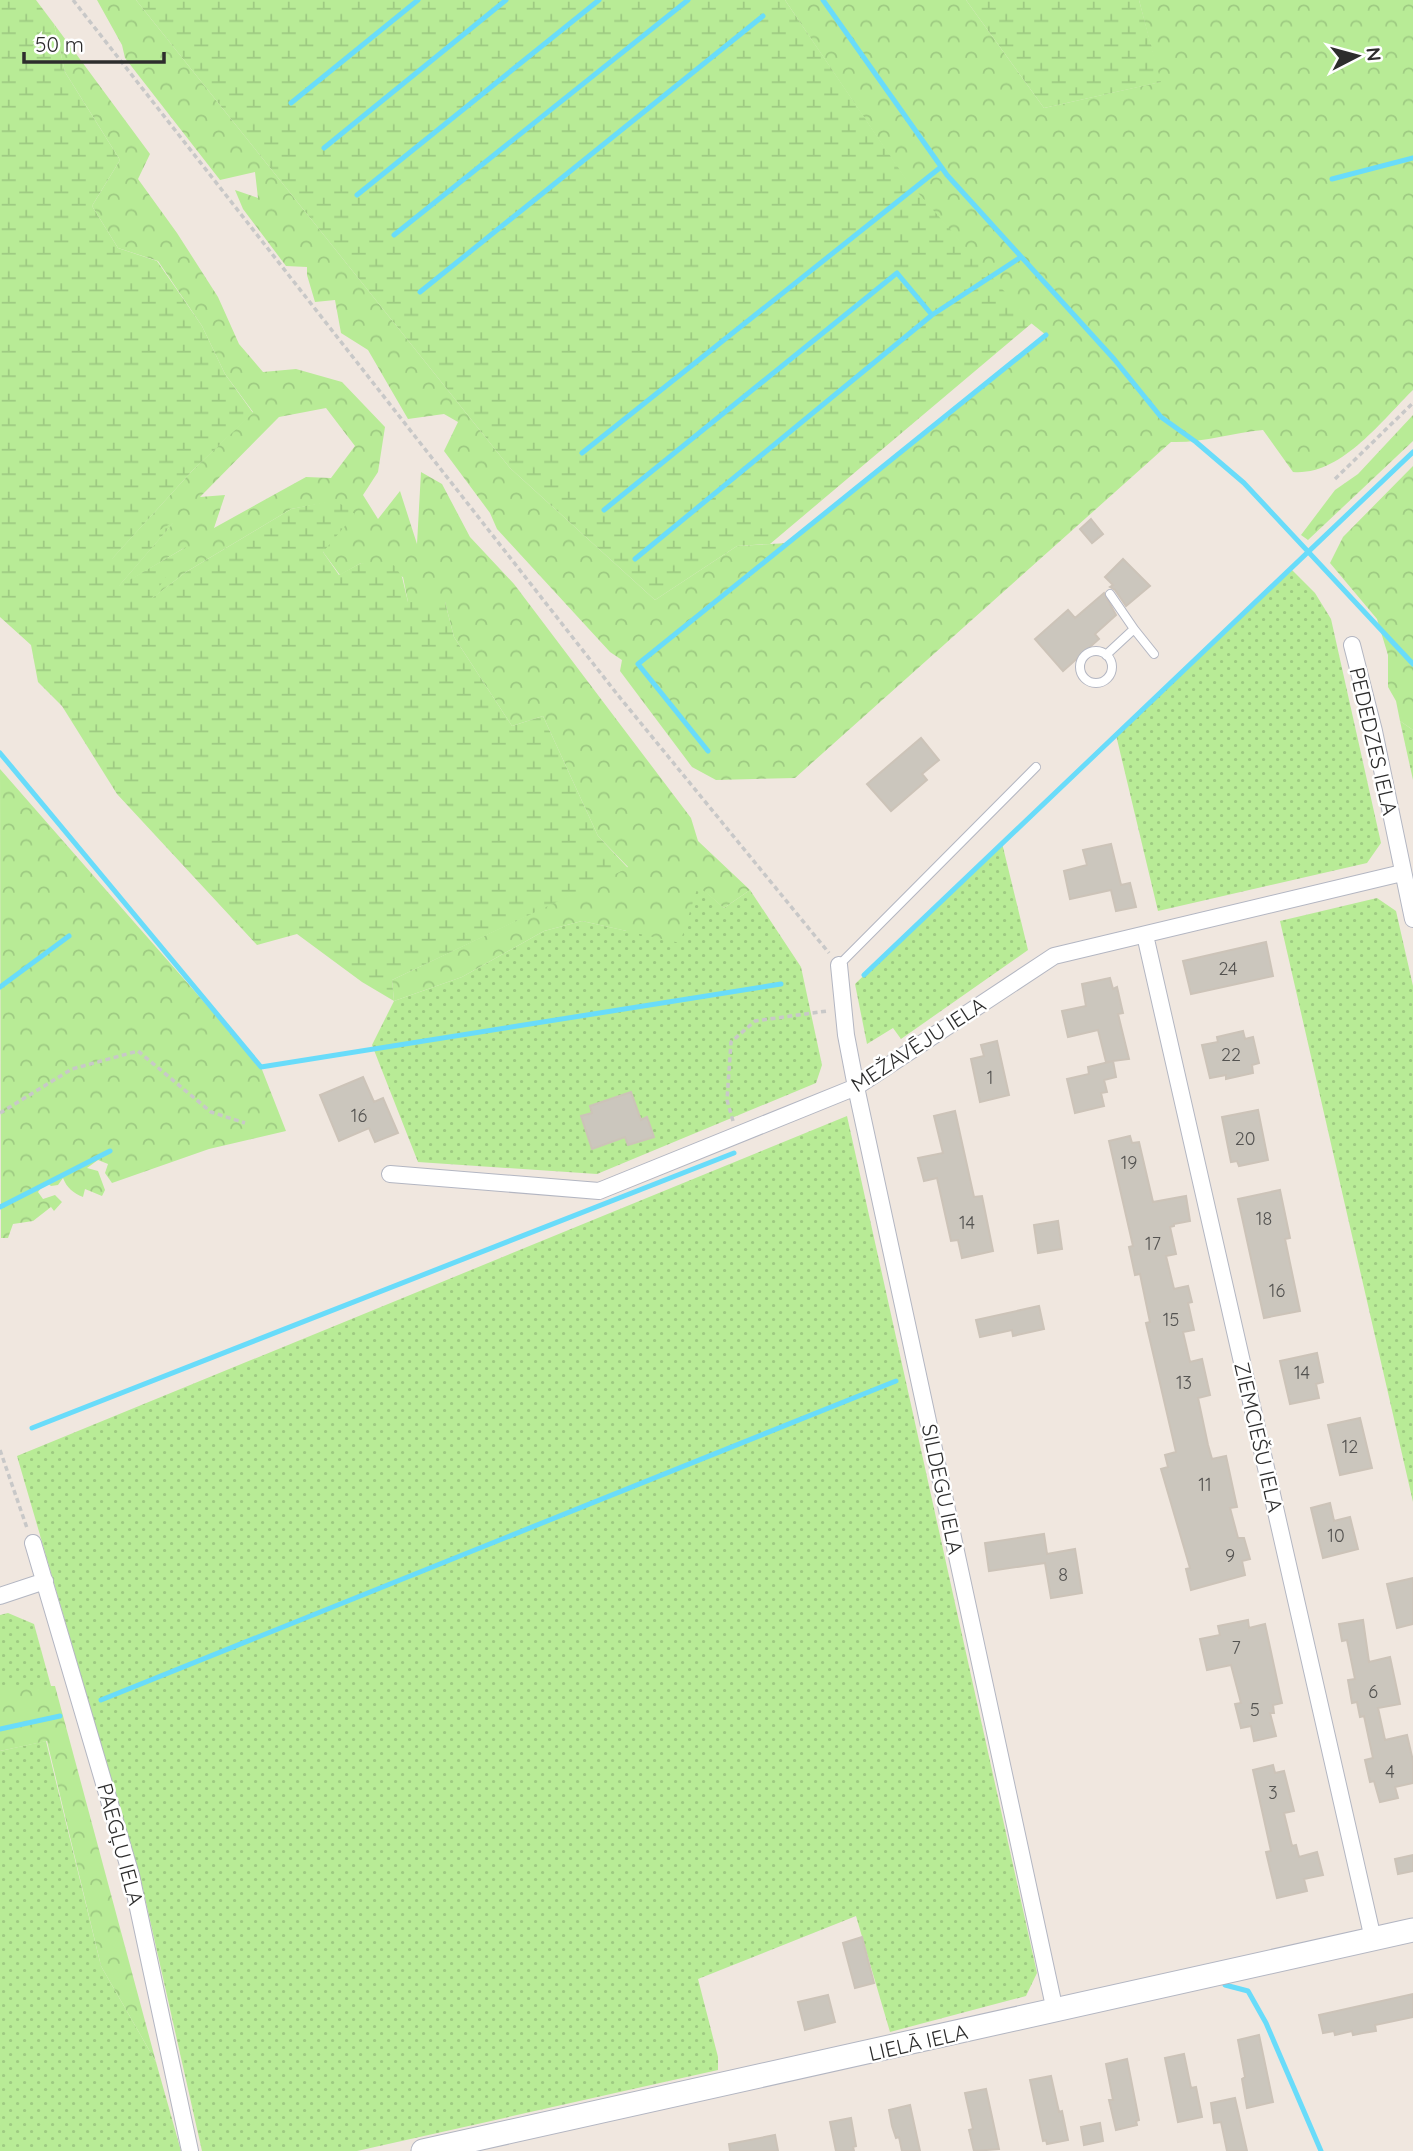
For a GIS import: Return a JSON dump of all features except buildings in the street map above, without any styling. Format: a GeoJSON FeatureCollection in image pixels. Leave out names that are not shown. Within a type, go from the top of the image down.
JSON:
{"type":"FeatureCollection","features":[{"type":"Feature","properties":{"kind":"street","name":"PEDEDZES IELA"},"geometry":{"type":"LineString","coordinates":[[1352,645],[1374,731],[1413,919]]}},
{"type":"Feature","properties":{"kind":"street","name":"MEŽAVĒJU IELA"},"geometry":{"type":"LineString","coordinates":[[390,1174],[599,1191],[856,1087],[1054,956],[1402,873]]}},
{"type":"Feature","properties":{"kind":"street","name":"ZIEMCIEŠU IELA"},"geometry":{"type":"LineString","coordinates":[[1145,935],[1373,1939]]}},
{"type":"Feature","properties":{"kind":"street","name":"SILDEGU IELA"},"geometry":{"type":"LineString","coordinates":[[839,965],[843,1009],[856,1087],[1055,2011]]}},
{"type":"Feature","properties":{"kind":"street","name":"PAEGĻU IELA"},"geometry":{"type":"LineString","coordinates":[[33,1543],[131,1875],[190,2151]]}},
{"type":"Feature","properties":{"kind":"street"},"geometry":{"type":"LineString","coordinates":[[0,1596],[46,1581]]}},
{"type":"Feature","properties":{"kind":"street","name":"LIELĀ IELA"},"geometry":{"type":"LineString","coordinates":[[423,2151],[1413,1930]]}},
{"type":"Feature","properties":{"kind":"lane"},"geometry":{"type":"LineString","coordinates":[[1110,594],[1154,654]]}},
{"type":"Feature","properties":{"kind":"lane"},"geometry":{"type":"LineString","coordinates":[[1106,655],[1134,629]]}},
{"type":"Feature","properties":{"kind":"lane"},"geometry":{"type":"LineString","coordinates":[[839,965],[1036,767]]}},
{"type":"Feature","properties":{"kind":"path"},"geometry":{"type":"LineString","coordinates":[[73,0],[617,694],[839,965]]}},
{"type":"Feature","properties":{"kind":"path"},"geometry":{"type":"LineString","coordinates":[[1335,479],[1413,403]]}},
{"type":"Feature","properties":{"kind":"path"},"geometry":{"type":"LineString","coordinates":[[736,1135],[727,1100],[731,1042],[755,1021],[843,1009]]}},
{"type":"Feature","properties":{"kind":"path"},"geometry":{"type":"LineString","coordinates":[[0,1113],[72,1069],[138,1051],[211,1112],[245,1123]]}},
{"type":"Feature","properties":{"kind":"path"},"geometry":{"type":"LineString","coordinates":[[0,1450],[33,1543]]}},
{"type":"Feature","properties":{"kind":"green space"},"geometry":{"type":"Polygon","coordinates":[[[0,0],[36,0],[54,24],[65,72],[120,160],[92,206],[118,248],[157,261],[202,326],[225,374],[253,413],[192,471],[112,559],[175,521],[119,586],[186,547],[151,599],[186,572],[291,509],[335,500],[355,514],[323,552],[339,575],[361,563],[394,565],[402,577],[408,602],[445,602],[454,637],[512,726],[543,716],[598,836],[628,868],[392,980],[394,1001],[362,982],[297,934],[257,945],[117,794],[62,706],[38,682],[31,645],[0,617],[0,0]]]}},
{"type":"Feature","properties":{"kind":"green space"},"geometry":{"type":"Polygon","coordinates":[[[97,0],[136,0],[510,468],[655,600],[737,546],[788,543],[1046,335],[1031,323],[906,180],[785,0],[966,0],[1044,108],[1160,82],[1139,0],[1413,0],[1413,390],[1374,431],[1344,456],[1311,471],[1293,472],[1263,430],[1195,441],[1171,442],[795,778],[716,780],[692,767],[620,671],[622,660],[610,652],[497,529],[490,513],[444,451],[458,422],[444,414],[408,419],[368,350],[341,333],[335,300],[315,302],[307,267],[286,266],[243,209],[235,190],[258,198],[255,172],[220,180],[125,58],[122,45],[97,0]]]}},
{"type":"Feature","properties":{"kind":"green space"},"geometry":{"type":"Polygon","coordinates":[[[136,0],[785,0],[906,179],[1032,323],[770,544],[737,546],[655,600],[510,468],[136,0]]]}},
{"type":"Feature","properties":{"kind":"green space"},"geometry":{"type":"Polygon","coordinates":[[[966,0],[1139,0],[1161,82],[1044,108],[966,0]]]}},
{"type":"Feature","properties":{"kind":"green space"},"geometry":{"type":"Polygon","coordinates":[[[54,24],[150,154],[138,179],[218,297],[239,344],[263,372],[296,369],[342,382],[385,427],[378,472],[363,495],[378,519],[400,491],[417,544],[421,472],[442,484],[470,537],[514,584],[691,818],[698,841],[750,890],[724,908],[698,886],[680,943],[582,921],[544,931],[462,977],[394,1001],[392,980],[628,867],[598,836],[543,716],[512,726],[454,637],[445,602],[408,602],[403,577],[361,563],[340,575],[323,552],[335,501],[291,509],[186,572],[149,601],[184,548],[117,588],[173,523],[109,562],[192,471],[253,412],[225,374],[202,326],[158,261],[118,248],[92,206],[120,160],[65,72],[54,24]],[[326,408],[279,417],[200,497],[225,495],[214,528],[306,477],[331,478],[355,446],[326,408]]]}},
{"type":"Feature","properties":{"kind":"green space"},"geometry":{"type":"Polygon","coordinates":[[[1413,415],[1413,441],[1308,540],[1301,535],[1335,490],[1358,474],[1413,415]]]}},
{"type":"Feature","properties":{"kind":"green space"},"geometry":{"type":"Polygon","coordinates":[[[1413,466],[1413,730],[1400,721],[1396,701],[1388,687],[1388,655],[1377,619],[1330,563],[1343,537],[1413,466]]]}},
{"type":"Feature","properties":{"kind":"green space"},"geometry":{"type":"Polygon","coordinates":[[[1291,569],[1315,593],[1331,619],[1381,843],[1367,863],[1158,911],[1116,735],[1291,569]]]}},
{"type":"Feature","properties":{"kind":"green space"},"geometry":{"type":"Polygon","coordinates":[[[1400,721],[1413,730],[1413,780],[1400,721]]]}},
{"type":"Feature","properties":{"kind":"green space"},"geometry":{"type":"Polygon","coordinates":[[[0,769],[261,1067],[286,1131],[209,1149],[112,1183],[105,1173],[108,1164],[98,1160],[87,1168],[98,1171],[105,1190],[102,1196],[85,1189],[83,1197],[73,1192],[63,1178],[58,1185],[51,1186],[46,1182],[38,1192],[43,1199],[55,1195],[62,1202],[54,1211],[51,1207],[33,1221],[13,1224],[8,1238],[1,1238],[0,769]]]}},
{"type":"Feature","properties":{"kind":"green space"},"geometry":{"type":"Polygon","coordinates":[[[1002,843],[1028,950],[901,1039],[893,1028],[867,1044],[855,984],[1002,843]]]}},
{"type":"Feature","properties":{"kind":"green space"},"geometry":{"type":"Polygon","coordinates":[[[698,885],[724,908],[750,890],[801,967],[822,1065],[816,1083],[597,1174],[418,1162],[372,1045],[394,1001],[462,977],[544,931],[582,921],[627,931],[698,885]]]}},
{"type":"Feature","properties":{"kind":"green space"},"geometry":{"type":"Polygon","coordinates":[[[1377,898],[1396,911],[1413,986],[1413,1502],[1280,921],[1377,898]]]}},
{"type":"Feature","properties":{"kind":"green space"},"geometry":{"type":"Polygon","coordinates":[[[847,1116],[1037,1973],[1026,1996],[890,2032],[856,1916],[698,1979],[718,2057],[718,2070],[357,2151],[202,2151],[143,1889],[17,1456],[847,1116]]]}},
{"type":"Feature","properties":{"kind":"green space"},"geometry":{"type":"Polygon","coordinates":[[[8,1613],[34,1624],[51,1686],[0,1686],[0,1615],[8,1613]]]}},
{"type":"Feature","properties":{"kind":"green space"},"geometry":{"type":"Polygon","coordinates":[[[0,1686],[55,1686],[156,2062],[101,1966],[47,1741],[0,1751],[0,1686]]]}},
{"type":"Feature","properties":{"kind":"green space"},"geometry":{"type":"Polygon","coordinates":[[[46,1741],[101,1966],[156,2062],[181,2151],[0,2151],[0,1751],[46,1741]]]}},
{"type":"Feature","properties":{"kind":"waterway"},"geometry":{"type":"LineString","coordinates":[[291,103],[418,0]]}},
{"type":"Feature","properties":{"kind":"waterway"},"geometry":{"type":"LineString","coordinates":[[324,148],[506,0]]}},
{"type":"Feature","properties":{"kind":"waterway"},"geometry":{"type":"LineString","coordinates":[[357,195],[599,0]]}},
{"type":"Feature","properties":{"kind":"waterway"},"geometry":{"type":"LineString","coordinates":[[394,235],[688,0]]}},
{"type":"Feature","properties":{"kind":"waterway"},"geometry":{"type":"LineString","coordinates":[[823,0],[947,175],[1114,359],[1161,417],[1196,442],[1244,483],[1413,664]]}},
{"type":"Feature","properties":{"kind":"waterway"},"geometry":{"type":"LineString","coordinates":[[420,292],[763,16]]}},
{"type":"Feature","properties":{"kind":"waterway"},"geometry":{"type":"LineString","coordinates":[[1332,179],[1413,158]]}},
{"type":"Feature","properties":{"kind":"waterway"},"geometry":{"type":"LineString","coordinates":[[582,453],[941,167]]}},
{"type":"Feature","properties":{"kind":"waterway"},"geometry":{"type":"LineString","coordinates":[[635,559],[932,315],[1021,257]]}},
{"type":"Feature","properties":{"kind":"waterway"},"geometry":{"type":"LineString","coordinates":[[604,510],[897,273],[932,315]]}},
{"type":"Feature","properties":{"kind":"waterway"},"geometry":{"type":"LineString","coordinates":[[708,751],[638,664],[1046,335]]}},
{"type":"Feature","properties":{"kind":"waterway"},"geometry":{"type":"LineString","coordinates":[[864,975],[1413,452]]}},
{"type":"Feature","properties":{"kind":"waterway"},"geometry":{"type":"LineString","coordinates":[[0,753],[261,1067],[781,984]]}},
{"type":"Feature","properties":{"kind":"waterway"},"geometry":{"type":"LineString","coordinates":[[0,987],[69,936]]}},
{"type":"Feature","properties":{"kind":"waterway"},"geometry":{"type":"LineString","coordinates":[[0,1207],[110,1151]]}},
{"type":"Feature","properties":{"kind":"waterway"},"geometry":{"type":"LineString","coordinates":[[32,1428],[734,1153]]}},
{"type":"Feature","properties":{"kind":"waterway"},"geometry":{"type":"LineString","coordinates":[[101,1700],[896,1381]]}},
{"type":"Feature","properties":{"kind":"waterway"},"geometry":{"type":"LineString","coordinates":[[0,1729],[60,1716]]}},
{"type":"Feature","properties":{"kind":"waterway"},"geometry":{"type":"LineString","coordinates":[[1225,1985],[1248,1991],[1266,2023],[1321,2151]]}}]}
